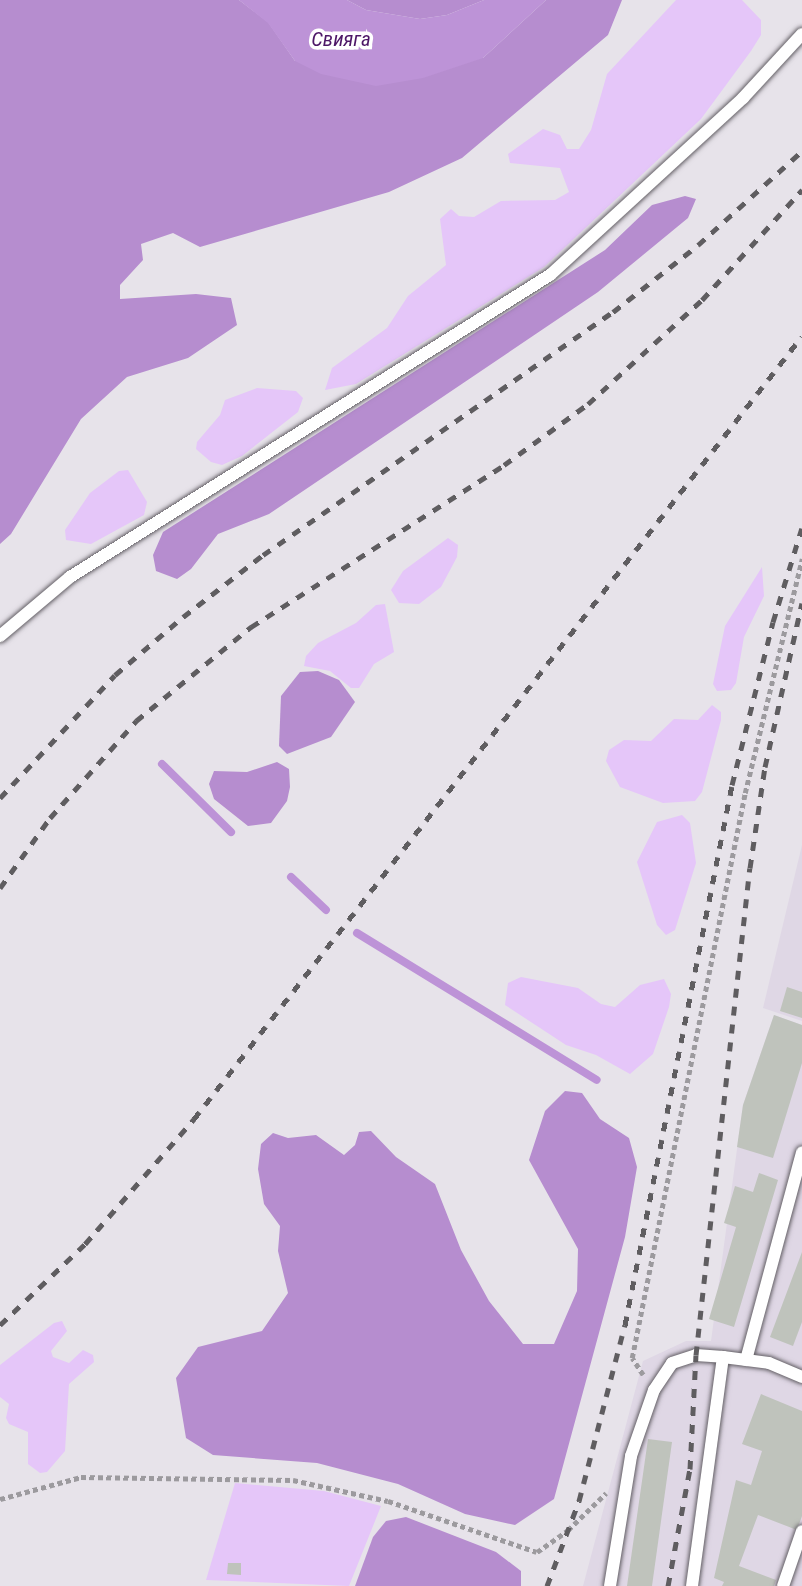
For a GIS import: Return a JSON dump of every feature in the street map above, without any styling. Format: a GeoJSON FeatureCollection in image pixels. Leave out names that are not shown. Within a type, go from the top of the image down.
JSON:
{"type":"FeatureCollection","features":[{"type":"Feature","properties":{"kind":"lane"},"geometry":{"type":"LineString","coordinates":[[0,636],[70,577],[550,275],[743,97],[802,34]]}},
{"type":"Feature","properties":{"kind":"lane"},"geometry":{"type":"LineString","coordinates":[[746,1360],[802,1152]]}},
{"type":"Feature","properties":{"kind":"lane"},"geometry":{"type":"LineString","coordinates":[[610,1586],[629,1470],[654,1391],[672,1363],[695,1356],[723,1357],[801,1373]]}},
{"type":"Feature","properties":{"kind":"lane"},"geometry":{"type":"LineString","coordinates":[[692,1586],[723,1357]]}},
{"type":"Feature","properties":{"kind":"lane"},"geometry":{"type":"LineString","coordinates":[[783,1586],[802,1531]]}},
{"type":"Feature","properties":{"kind":"path"},"geometry":{"type":"LineString","coordinates":[[654,1391],[632,1358],[745,793],[802,559]]}},
{"type":"Feature","properties":{"kind":"path"},"geometry":{"type":"LineString","coordinates":[[0,1499],[81,1477],[293,1480],[388,1501],[515,1548],[537,1552],[568,1530],[629,1470]]}},
{"type":"Feature","properties":{"kind":"shaded area"},"geometry":{"type":"Polygon","coordinates":[[[0,0],[239,0],[268,22],[295,61],[483,58],[546,0],[622,0],[608,35],[462,158],[389,192],[200,247],[173,233],[141,244],[143,260],[120,285],[120,299],[196,294],[231,298],[237,325],[188,358],[127,377],[81,419],[11,534],[0,544],[0,0]]]}},
{"type":"Feature","properties":{"kind":"shaded area"},"geometry":{"type":"Polygon","coordinates":[[[347,0],[484,0],[447,15],[420,19],[366,10],[347,0]]]}},
{"type":"Feature","properties":{"kind":"shaded area"},"geometry":{"type":"Polygon","coordinates":[[[676,0],[742,0],[761,20],[761,35],[701,119],[544,267],[356,384],[325,390],[332,368],[387,328],[408,296],[446,265],[440,219],[451,209],[459,216],[474,217],[501,201],[555,200],[569,192],[560,168],[510,163],[508,154],[543,129],[560,135],[567,149],[579,149],[591,130],[607,74],[676,0]]]}},
{"type":"Feature","properties":{"kind":"shaded area"},"geometry":{"type":"Polygon","coordinates":[[[685,196],[696,199],[688,218],[598,292],[269,514],[218,534],[191,569],[177,579],[156,571],[153,555],[163,532],[605,250],[652,205],[685,196]]]}},
{"type":"Feature","properties":{"kind":"shaded area"},"geometry":{"type":"Polygon","coordinates":[[[257,388],[296,391],[303,398],[298,412],[242,456],[222,465],[211,462],[196,449],[197,442],[220,415],[225,400],[257,388]]]}},
{"type":"Feature","properties":{"kind":"shaded area"},"geometry":{"type":"Polygon","coordinates":[[[128,470],[147,502],[144,515],[91,544],[66,540],[65,530],[90,493],[119,471],[128,470]]]}},
{"type":"Feature","properties":{"kind":"shaded area"},"geometry":{"type":"Polygon","coordinates":[[[448,538],[458,545],[457,557],[441,587],[419,604],[399,603],[391,590],[403,571],[448,538]]]}},
{"type":"Feature","properties":{"kind":"shaded area"},"geometry":{"type":"Polygon","coordinates":[[[762,567],[764,596],[744,637],[736,683],[731,690],[717,691],[713,684],[725,626],[762,567]]]}},
{"type":"Feature","properties":{"kind":"shaded area"},"geometry":{"type":"Polygon","coordinates":[[[385,604],[394,652],[374,664],[359,688],[351,688],[330,671],[304,666],[306,656],[318,643],[356,623],[376,605],[385,604]]]}},
{"type":"Feature","properties":{"kind":"shaded area"},"geometry":{"type":"Polygon","coordinates":[[[318,671],[339,680],[355,702],[331,737],[287,754],[279,746],[281,696],[300,672],[318,671]]]}},
{"type":"Feature","properties":{"kind":"shaded area"},"geometry":{"type":"Polygon","coordinates":[[[712,705],[721,712],[721,720],[702,792],[695,801],[663,803],[620,787],[606,761],[609,750],[624,740],[651,741],[674,719],[698,720],[712,705]]]}},
{"type":"Feature","properties":{"kind":"shaded area"},"geometry":{"type":"Polygon","coordinates":[[[277,762],[289,769],[290,787],[287,801],[271,823],[248,826],[214,799],[209,784],[214,771],[247,772],[277,762]]]}},
{"type":"Feature","properties":{"kind":"shaded area"},"geometry":{"type":"Polygon","coordinates":[[[682,815],[690,823],[696,863],[675,930],[666,935],[657,925],[637,862],[657,822],[682,815]]]}},
{"type":"Feature","properties":{"kind":"shaded area"},"geometry":{"type":"Polygon","coordinates":[[[802,845],[802,1021],[763,1008],[802,845]]]}},
{"type":"Feature","properties":{"kind":"shaded area"},"geometry":{"type":"Polygon","coordinates":[[[521,977],[578,988],[601,1004],[615,1007],[640,985],[664,979],[671,994],[653,1054],[630,1074],[596,1055],[566,1045],[505,1005],[508,983],[521,977]]]}},
{"type":"Feature","properties":{"kind":"shaded area"},"geometry":{"type":"Polygon","coordinates":[[[774,1015],[802,1025],[802,1586],[583,1586],[643,1361],[686,1341],[711,1341],[743,1105],[774,1015]]]}},
{"type":"Feature","properties":{"kind":"shaded area"},"geometry":{"type":"Polygon","coordinates":[[[565,1091],[582,1093],[600,1119],[629,1138],[637,1167],[625,1237],[554,1499],[515,1525],[465,1514],[398,1484],[317,1463],[213,1455],[186,1438],[176,1378],[198,1347],[262,1331],[288,1293],[278,1251],[280,1226],[264,1204],[258,1169],[261,1144],[273,1133],[288,1138],[316,1135],[344,1155],[355,1145],[359,1132],[371,1131],[396,1157],[435,1184],[461,1250],[489,1301],[523,1344],[554,1344],[577,1291],[578,1249],[529,1160],[545,1111],[565,1091]]]}},
{"type":"Feature","properties":{"kind":"shaded area"},"geometry":{"type":"Polygon","coordinates":[[[62,1321],[67,1331],[51,1351],[53,1357],[69,1363],[83,1350],[93,1355],[94,1362],[69,1384],[65,1451],[47,1472],[40,1473],[28,1464],[28,1432],[9,1424],[6,1418],[9,1404],[0,1397],[0,1365],[54,1323],[62,1321]]]}},
{"type":"Feature","properties":{"kind":"shaded area"},"geometry":{"type":"Polygon","coordinates":[[[235,1483],[324,1491],[381,1506],[349,1586],[206,1580],[235,1483]]]}},
{"type":"Feature","properties":{"kind":"shaded area"},"geometry":{"type":"Polygon","coordinates":[[[406,1517],[496,1552],[521,1571],[521,1586],[355,1586],[373,1537],[386,1521],[406,1517]]]}},
{"type":"Feature","properties":{"kind":"water","name":"Свияга"},"geometry":{"type":"Polygon","coordinates":[[[239,0],[347,0],[366,10],[420,19],[447,15],[484,0],[546,0],[483,58],[423,78],[376,86],[321,74],[295,61],[268,23],[239,0]]]}},
{"type":"Feature","properties":{"kind":"building"},"geometry":{"type":"Polygon","coordinates":[[[787,987],[802,992],[802,1018],[780,1011],[787,987]]]}},
{"type":"Feature","properties":{"kind":"building"},"geometry":{"type":"Polygon","coordinates":[[[774,1015],[802,1025],[802,1063],[773,1158],[737,1147],[743,1105],[774,1015]]]}},
{"type":"Feature","properties":{"kind":"building"},"geometry":{"type":"Polygon","coordinates":[[[759,1173],[778,1180],[734,1327],[709,1319],[736,1227],[724,1223],[735,1186],[753,1192],[759,1173]]]}},
{"type":"Feature","properties":{"kind":"building"},"geometry":{"type":"Polygon","coordinates":[[[802,1252],[802,1322],[793,1346],[770,1337],[802,1252]]]}},
{"type":"Feature","properties":{"kind":"building"},"geometry":{"type":"Polygon","coordinates":[[[761,1394],[802,1411],[802,1516],[797,1530],[758,1515],[739,1566],[776,1580],[774,1586],[722,1586],[724,1582],[714,1578],[736,1480],[751,1485],[762,1451],[742,1444],[761,1394]]]}},
{"type":"Feature","properties":{"kind":"building"},"geometry":{"type":"Polygon","coordinates":[[[648,1439],[672,1442],[652,1586],[627,1586],[648,1439]]]}},
{"type":"Feature","properties":{"kind":"building"},"geometry":{"type":"Polygon","coordinates":[[[228,1563],[241,1563],[241,1575],[227,1574],[228,1563]]]}},
{"type":"Feature","properties":{"kind":"waterway"},"geometry":{"type":"LineString","coordinates":[[162,764],[231,832]]}},
{"type":"Feature","properties":{"kind":"waterway"},"geometry":{"type":"LineString","coordinates":[[291,877],[326,910]]}},
{"type":"Feature","properties":{"kind":"waterway"},"geometry":{"type":"LineString","coordinates":[[357,933],[597,1080]]}},
{"type":"Feature","properties":{"kind":"railway"},"geometry":{"type":"LineString","coordinates":[[0,798],[115,675],[183,617],[263,555],[613,312],[698,245],[802,151]]}},
{"type":"Feature","properties":{"kind":"railway"},"geometry":{"type":"LineString","coordinates":[[0,888],[50,818],[136,721],[251,627],[504,465],[588,404],[702,300],[802,190]]}},
{"type":"Feature","properties":{"kind":"railway"},"geometry":{"type":"LineString","coordinates":[[0,1325],[85,1244],[194,1119],[802,336]]}},
{"type":"Feature","properties":{"kind":"railway"},"geometry":{"type":"LineString","coordinates":[[547,1586],[579,1501],[625,1325],[732,785],[773,622],[802,528]]}},
{"type":"Feature","properties":{"kind":"railway"},"geometry":{"type":"LineString","coordinates":[[668,1586],[690,1469],[696,1355],[750,868],[765,767],[802,603]]}}]}
